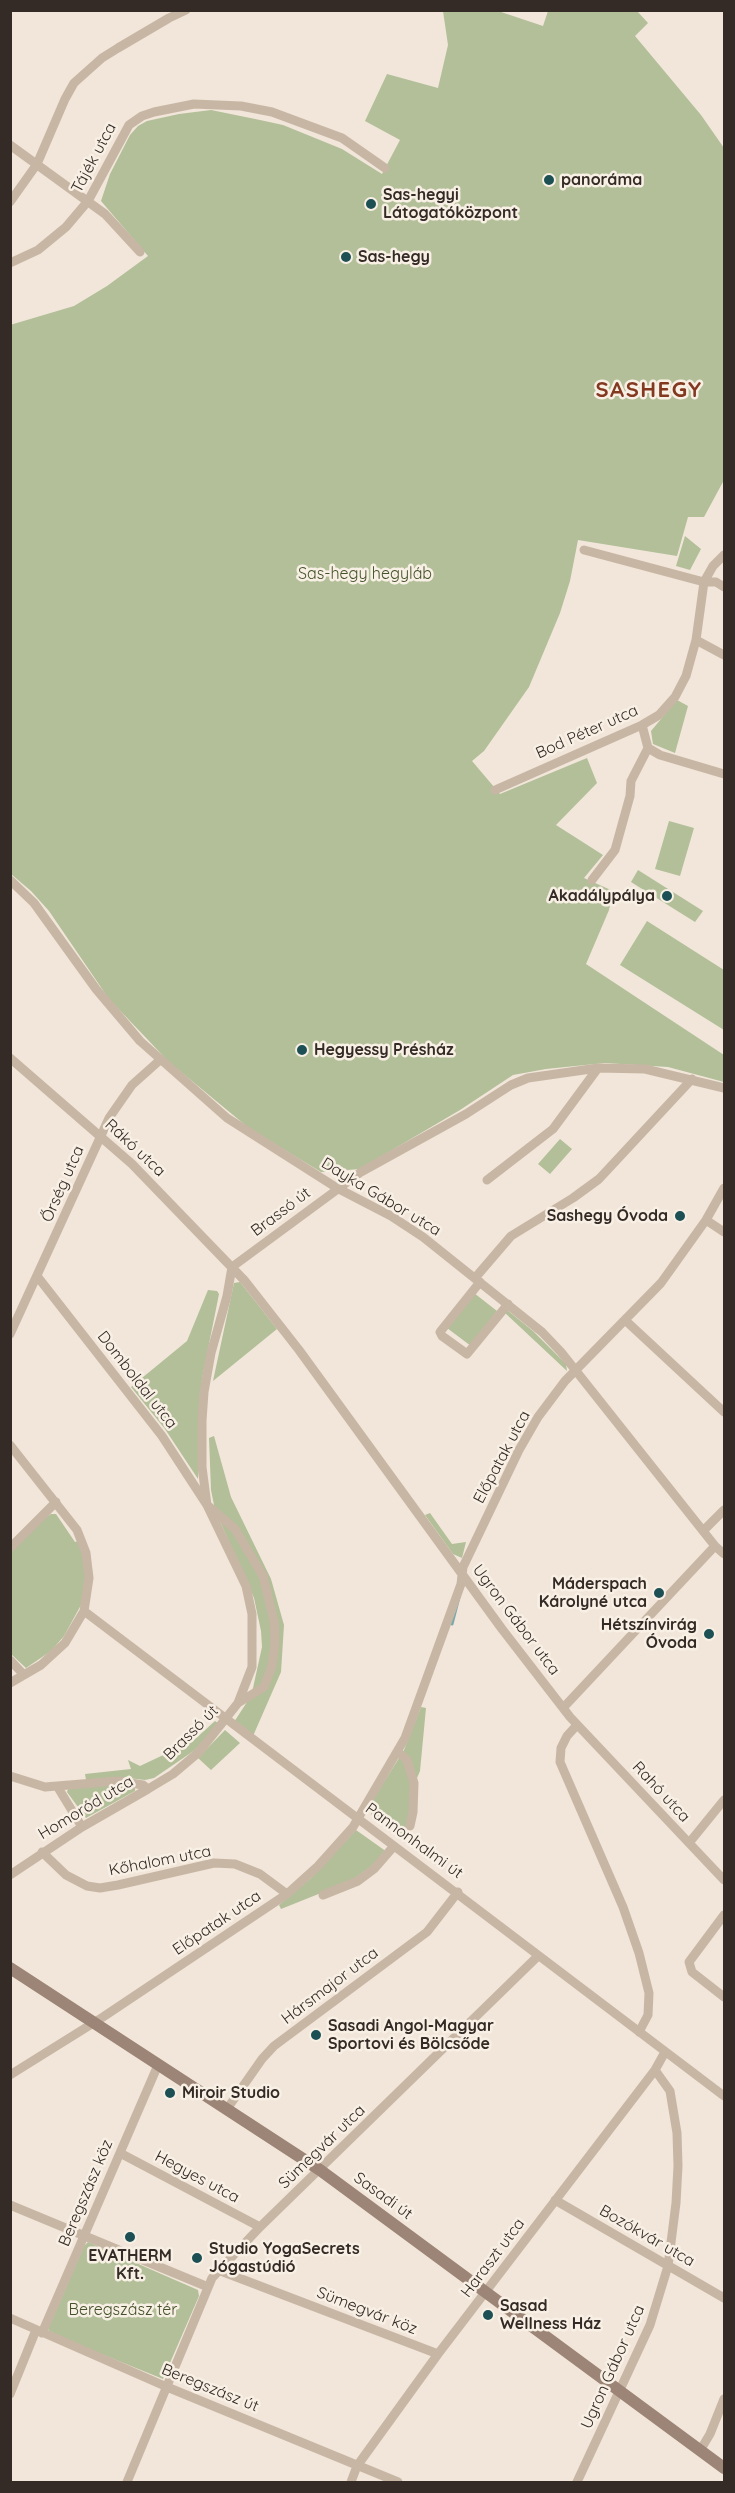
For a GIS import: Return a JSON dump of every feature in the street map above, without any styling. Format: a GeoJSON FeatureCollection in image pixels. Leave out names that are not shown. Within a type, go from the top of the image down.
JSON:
{"type":"FeatureCollection","features":[{"type":"Feature","properties":{"kind":"street"},"geometry":{"type":"LineString","coordinates":[[10,202],[37,164],[74,83],[118,48],[186,10]]}},
{"type":"Feature","properties":{"kind":"street","name":"Tájék utca"},"geometry":{"type":"LineString","coordinates":[[10,263],[39,250],[58,235],[88,201],[129,125],[142,116],[194,104],[241,106],[273,112],[342,138],[385,168]]}},
{"type":"Feature","properties":{"kind":"street"},"geometry":{"type":"LineString","coordinates":[[10,146],[105,214],[140,252]]}},
{"type":"Feature","properties":{"kind":"street"},"geometry":{"type":"LineString","coordinates":[[584,550],[704,582],[716,582],[724,587]]}},
{"type":"Feature","properties":{"kind":"street","name":"Bod Péter utca"},"geometry":{"type":"LineString","coordinates":[[495,790],[642,725],[659,715],[675,697],[686,676],[696,640],[704,582],[713,566],[724,555]]}},
{"type":"Feature","properties":{"kind":"street"},"geometry":{"type":"LineString","coordinates":[[696,640],[724,655]]}},
{"type":"Feature","properties":{"kind":"street"},"geometry":{"type":"LineString","coordinates":[[592,880],[615,850],[632,782],[648,748],[642,725]]}},
{"type":"Feature","properties":{"kind":"street"},"geometry":{"type":"LineString","coordinates":[[648,748],[664,757],[724,774]]}},
{"type":"Feature","properties":{"kind":"street","name":"Dayka Gábor utca"},"geometry":{"type":"LineString","coordinates":[[12,884],[34,903],[108,1004],[160,1060],[227,1118],[337,1188],[408,1227],[478,1280],[553,1343],[715,1546],[724,1554]]}},
{"type":"Feature","properties":{"kind":"street","name":"Rákó utca"},"geometry":{"type":"LineString","coordinates":[[10,1058],[101,1135],[232,1267]]}},
{"type":"Feature","properties":{"kind":"street","name":"Őrség utca"},"geometry":{"type":"LineString","coordinates":[[10,1334],[109,1118],[127,1092],[160,1060]]}},
{"type":"Feature","properties":{"kind":"street"},"geometry":{"type":"LineString","coordinates":[[487,1180],[553,1129],[597,1068]]}},
{"type":"Feature","properties":{"kind":"street","name":"Brassó út"},"geometry":{"type":"LineString","coordinates":[[148,1789],[190,1759],[226,1720],[238,1703],[252,1667],[252,1614],[246,1586],[207,1505],[202,1467],[202,1407],[211,1353],[227,1296],[232,1267],[337,1188],[408,1145],[466,1114],[511,1085],[542,1075],[597,1068],[645,1069],[692,1078],[724,1088]]}},
{"type":"Feature","properties":{"kind":"street"},"geometry":{"type":"LineString","coordinates":[[508,1304],[467,1354],[441,1335],[440,1332],[511,1236],[573,1198],[599,1179],[692,1078]]}},
{"type":"Feature","properties":{"kind":"street","name":"Előpatak utca"},"geometry":{"type":"LineString","coordinates":[[10,2075],[286,1894],[318,1866],[353,1827],[398,1752],[419,1704],[461,1584],[463,1567],[519,1450],[538,1417],[575,1370],[661,1283],[706,1220],[724,1188]]}},
{"type":"Feature","properties":{"kind":"street"},"geometry":{"type":"LineString","coordinates":[[706,1220],[724,1232]]}},
{"type":"Feature","properties":{"kind":"street","name":"Ugron Gábor utca"},"geometry":{"type":"LineString","coordinates":[[232,1267],[299,1350],[462,1574],[577,1725]]}},
{"type":"Feature","properties":{"kind":"street","name":"Domboldal utca"},"geometry":{"type":"LineString","coordinates":[[38,1276],[162,1436],[207,1505]]}},
{"type":"Feature","properties":{"kind":"street"},"geometry":{"type":"LineString","coordinates":[[625,1320],[724,1412]]}},
{"type":"Feature","properties":{"kind":"street"},"geometry":{"type":"LineString","coordinates":[[10,1445],[76,1530],[87,1553],[89,1578],[84,1611],[70,1635],[55,1654],[10,1683]]}},
{"type":"Feature","properties":{"kind":"street"},"geometry":{"type":"LineString","coordinates":[[10,1548],[56,1502]]}},
{"type":"Feature","properties":{"kind":"street","name":"Brassó út"},"geometry":{"type":"LineString","coordinates":[[207,1505],[235,1529],[244,1543],[263,1576],[274,1621],[275,1644],[272,1666],[264,1688],[238,1703]]}},
{"type":"Feature","properties":{"kind":"street"},"geometry":{"type":"LineString","coordinates":[[703,1531],[724,1510]]}},
{"type":"Feature","properties":{"kind":"street"},"geometry":{"type":"LineString","coordinates":[[563,1708],[715,1546]]}},
{"type":"Feature","properties":{"kind":"street","name":"Pannonhalmi út"},"geometry":{"type":"LineString","coordinates":[[84,1611],[724,2096]]}},
{"type":"Feature","properties":{"kind":"street"},"geometry":{"type":"LineString","coordinates":[[10,1660],[24,1675]]}},
{"type":"Feature","properties":{"kind":"street"},"geometry":{"type":"LineString","coordinates":[[577,1725],[567,1736],[561,1748],[560,1762],[623,1907],[639,1953],[649,1993],[648,2015],[639,2032]]}},
{"type":"Feature","properties":{"kind":"street","name":"Rahó utca"},"geometry":{"type":"LineString","coordinates":[[577,1725],[724,1880]]}},
{"type":"Feature","properties":{"kind":"street"},"geometry":{"type":"LineString","coordinates":[[398,1752],[407,1760],[414,1783],[410,1826]]}},
{"type":"Feature","properties":{"kind":"street"},"geometry":{"type":"LineString","coordinates":[[10,1776],[30,1784],[57,1786],[118,1781],[143,1785],[148,1789]]}},
{"type":"Feature","properties":{"kind":"street"},"geometry":{"type":"LineString","coordinates":[[57,1786],[82,1827]]}},
{"type":"Feature","properties":{"kind":"street","name":"Homoród utca"},"geometry":{"type":"LineString","coordinates":[[10,1875],[82,1827],[148,1789]]}},
{"type":"Feature","properties":{"kind":"street"},"geometry":{"type":"LineString","coordinates":[[689,1843],[724,1800]]}},
{"type":"Feature","properties":{"kind":"street"},"geometry":{"type":"LineString","coordinates":[[323,1894],[358,1881],[374,1869],[394,1846]]}},
{"type":"Feature","properties":{"kind":"street","name":"Kőhalom utca"},"geometry":{"type":"LineString","coordinates":[[42,1852],[66,1875],[87,1886],[100,1888],[118,1885],[214,1863],[246,1867],[270,1880],[286,1894]]}},
{"type":"Feature","properties":{"kind":"street","name":"Hársmajor utca"},"geometry":{"type":"LineString","coordinates":[[226,2109],[274,2046],[427,1932],[458,1893]]}},
{"type":"Feature","properties":{"kind":"street"},"geometry":{"type":"LineString","coordinates":[[724,1915],[689,1962],[692,1972],[724,1997]]}},
{"type":"Feature","properties":{"kind":"street","name":"Sümegvár utca"},"geometry":{"type":"LineString","coordinates":[[127,2482],[208,2287],[218,2270],[538,1956]]}},
{"type":"Feature","properties":{"kind":"street","name":"Sasadi út"},"geometry":{"type":"LineString","coordinates":[[10,1968],[320,2170],[724,2468]]}},
{"type":"Feature","properties":{"kind":"street"},"geometry":{"type":"LineString","coordinates":[[655,2070],[665,2052]]}},
{"type":"Feature","properties":{"kind":"street","name":"Beregszász köz"},"geometry":{"type":"LineString","coordinates":[[10,2394],[84,2236],[158,2065]]}},
{"type":"Feature","properties":{"kind":"street","name":"Ugron Gábor utca"},"geometry":{"type":"LineString","coordinates":[[577,2482],[650,2325],[668,2266],[676,2203],[676,2133],[670,2091],[655,2070]]}},
{"type":"Feature","properties":{"kind":"street","name":"Haraszt utca"},"geometry":{"type":"LineString","coordinates":[[351,2482],[357,2466],[438,2354],[655,2070]]}},
{"type":"Feature","properties":{"kind":"street","name":"Hegyes utca"},"geometry":{"type":"LineString","coordinates":[[120,2153],[260,2227]]}},
{"type":"Feature","properties":{"kind":"street","name":"Bozókvár utca"},"geometry":{"type":"LineString","coordinates":[[555,2200],[724,2298]]}},
{"type":"Feature","properties":{"kind":"street"},"geometry":{"type":"LineString","coordinates":[[10,2205],[208,2287]]}},
{"type":"Feature","properties":{"kind":"street","name":"Sümegvár köz"},"geometry":{"type":"LineString","coordinates":[[218,2270],[438,2354]]}},
{"type":"Feature","properties":{"kind":"street","name":"Beregszász út"},"geometry":{"type":"LineString","coordinates":[[10,2318],[398,2482]]}},
{"type":"Feature","properties":{"kind":"street"},"geometry":{"type":"LineString","coordinates":[[701,2449],[710,2434],[724,2399]]}},
{"type":"Feature","properties":{"kind":"green space","name":"Sas-hegy hegyláb"},"geometry":{"type":"Polygon","coordinates":[[[443,11],[498,11],[543,26],[548,11],[637,11],[648,23],[635,36],[701,115],[724,148],[724,480],[704,517],[688,517],[677,556],[578,540],[570,581],[560,613],[529,687],[484,751],[472,761],[500,794],[587,758],[597,783],[556,825],[603,855],[584,878],[613,891],[609,910],[586,964],[724,1055],[724,1082],[668,1067],[605,1063],[513,1075],[460,1110],[360,1169],[321,1172],[250,1129],[169,1062],[109,999],[49,911],[11,874],[10,325],[74,306],[107,286],[148,256],[101,201],[110,174],[130,135],[138,126],[147,121],[211,110],[283,125],[342,149],[382,174],[400,140],[365,121],[387,74],[438,88],[448,45],[443,11]]]}},
{"type":"Feature","properties":{"kind":"green space"},"geometry":{"type":"Polygon","coordinates":[[[685,536],[701,549],[690,570],[676,566],[685,536]]]}},
{"type":"Feature","properties":{"kind":"green space"},"geometry":{"type":"Polygon","coordinates":[[[677,700],[688,706],[675,753],[653,744],[651,731],[677,700]]]}},
{"type":"Feature","properties":{"kind":"green space"},"geometry":{"type":"Polygon","coordinates":[[[669,821],[694,828],[680,876],[655,869],[669,821]]]}},
{"type":"Feature","properties":{"kind":"green space","name":"Akadálypálya"},"geometry":{"type":"Polygon","coordinates":[[[638,870],[703,911],[695,922],[631,882],[638,870]]]}},
{"type":"Feature","properties":{"kind":"green space"},"geometry":{"type":"Polygon","coordinates":[[[647,921],[724,970],[724,1030],[620,965],[647,921]]]}},
{"type":"Feature","properties":{"kind":"green space"},"geometry":{"type":"Polygon","coordinates":[[[560,1139],[572,1149],[550,1174],[538,1164],[560,1139]]]}},
{"type":"Feature","properties":{"kind":"green space"},"geometry":{"type":"Polygon","coordinates":[[[240,1282],[277,1329],[213,1381],[234,1283],[240,1282]]]}},
{"type":"Feature","properties":{"kind":"green space"},"geometry":{"type":"Polygon","coordinates":[[[208,1290],[217,1291],[219,1294],[202,1379],[198,1479],[165,1429],[131,1387],[187,1341],[208,1290]]]}},
{"type":"Feature","properties":{"kind":"green space"},"geometry":{"type":"Polygon","coordinates":[[[474,1293],[497,1311],[471,1346],[447,1328],[474,1293]]]}},
{"type":"Feature","properties":{"kind":"green space"},"geometry":{"type":"Polygon","coordinates":[[[507,1310],[533,1331],[566,1364],[567,1371],[504,1312],[507,1310]]]}},
{"type":"Feature","properties":{"kind":"green space"},"geometry":{"type":"Polygon","coordinates":[[[214,1436],[231,1497],[271,1579],[284,1625],[281,1672],[253,1736],[234,1722],[249,1699],[253,1688],[262,1647],[261,1631],[254,1598],[215,1510],[211,1490],[209,1438],[214,1436]]]}},
{"type":"Feature","properties":{"kind":"green space"},"geometry":{"type":"Polygon","coordinates":[[[430,1513],[452,1544],[466,1542],[462,1558],[453,1554],[425,1515],[430,1513]]]}},
{"type":"Feature","properties":{"kind":"green space"},"geometry":{"type":"Polygon","coordinates":[[[51,1514],[56,1514],[75,1542],[78,1541],[83,1554],[86,1574],[81,1605],[64,1636],[51,1651],[26,1668],[11,1654],[10,1551],[51,1514]]]}},
{"type":"Feature","properties":{"kind":"green space"},"geometry":{"type":"Polygon","coordinates":[[[421,1707],[426,1708],[420,1771],[411,1792],[408,1824],[401,1838],[372,1816],[369,1806],[404,1750],[421,1707]]]}},
{"type":"Feature","properties":{"kind":"green space"},"geometry":{"type":"Polygon","coordinates":[[[215,1721],[219,1724],[195,1750],[154,1778],[86,1780],[85,1774],[131,1769],[128,1760],[140,1766],[193,1741],[215,1721]]]}},
{"type":"Feature","properties":{"kind":"green space"},"geometry":{"type":"Polygon","coordinates":[[[225,1730],[240,1743],[211,1770],[198,1758],[225,1730]]]}},
{"type":"Feature","properties":{"kind":"green space"},"geometry":{"type":"Polygon","coordinates":[[[85,1786],[135,1786],[135,1791],[86,1818],[67,1792],[68,1789],[85,1786]]]}},
{"type":"Feature","properties":{"kind":"green space"},"geometry":{"type":"Polygon","coordinates":[[[356,1830],[387,1852],[351,1881],[281,1909],[279,1905],[311,1878],[356,1830]]]}},
{"type":"Feature","properties":{"kind":"green space","name":"Beregszász tér"},"geometry":{"type":"Polygon","coordinates":[[[88,2242],[198,2290],[199,2296],[163,2379],[52,2334],[48,2329],[84,2246],[88,2242]]]}},
{"type":"Feature","properties":{"kind":"waterway"},"geometry":{"type":"LineString","coordinates":[[452,1624],[459,1597]]}},
{"type":"Feature","properties":{"kind":"place","name":"panoráma"},"geometry":{"type":"Point","coordinates":[549,180]}},
{"type":"Feature","properties":{"kind":"place","name":"Sas-hegyi Látogatóközpont"},"geometry":{"type":"Point","coordinates":[371,204]}},
{"type":"Feature","properties":{"kind":"place","name":"Sas-hegy"},"geometry":{"type":"Point","coordinates":[346,257]}},
{"type":"Feature","properties":{"kind":"place","name":"Akadálypálya"},"geometry":{"type":"Point","coordinates":[667,896]}},
{"type":"Feature","properties":{"kind":"place","name":"Hegyessy Présház"},"geometry":{"type":"Point","coordinates":[302,1050]}},
{"type":"Feature","properties":{"kind":"place","name":"Sashegy Óvoda"},"geometry":{"type":"Point","coordinates":[680,1216]}},
{"type":"Feature","properties":{"kind":"place","name":"Máderspach Károlyné utca"},"geometry":{"type":"Point","coordinates":[659,1593]}},
{"type":"Feature","properties":{"kind":"place","name":"Hétszínvirág Óvoda"},"geometry":{"type":"Point","coordinates":[709,1634]}},
{"type":"Feature","properties":{"kind":"place","name":"Sasadi Angol-Magyar Sportovi és Bölcsőde"},"geometry":{"type":"Point","coordinates":[316,2035]}},
{"type":"Feature","properties":{"kind":"place","name":"Miroir Studio"},"geometry":{"type":"Point","coordinates":[170,2093]}},
{"type":"Feature","properties":{"kind":"place","name":"EVATHERM Kft."},"geometry":{"type":"Point","coordinates":[130,2237]}},
{"type":"Feature","properties":{"kind":"place","name":"Studio YogaSecrets Jógastúdió"},"geometry":{"type":"Point","coordinates":[197,2258]}},
{"type":"Feature","properties":{"kind":"place","name":"Sasad Wellness Ház"},"geometry":{"type":"Point","coordinates":[488,2315]}},
{"type":"Feature","properties":{"kind":"district","name":"SASHEGY"},"geometry":{"type":"Point","coordinates":[649,390]}}]}
